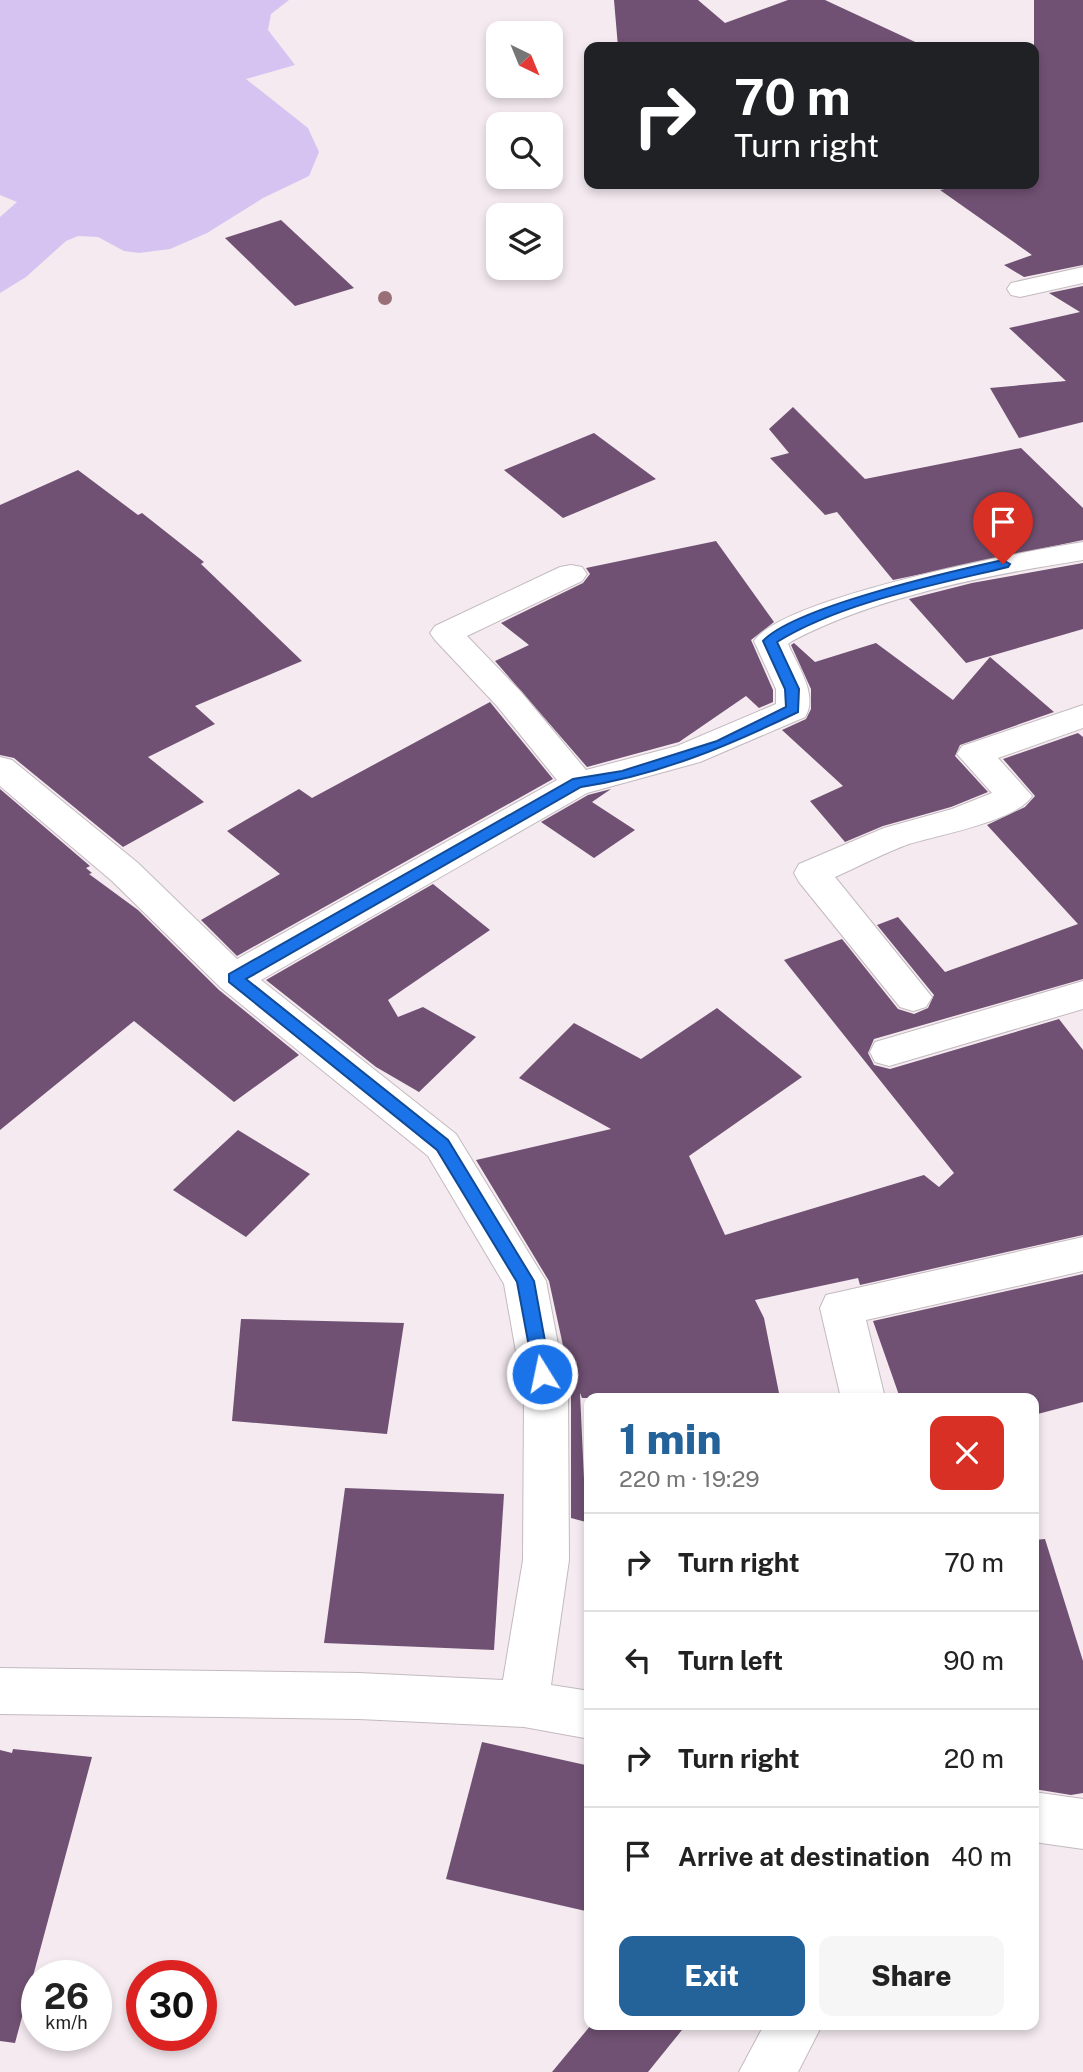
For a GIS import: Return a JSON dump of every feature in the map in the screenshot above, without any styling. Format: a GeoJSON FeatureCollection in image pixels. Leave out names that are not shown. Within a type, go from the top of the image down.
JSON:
{"type":"FeatureCollection","features":[{"type":"Feature","properties":{"kind":"street"},"geometry":{"type":"LineString","coordinates":[[1020,289],[1083,275]]}},
{"type":"Feature","properties":{"kind":"street"},"geometry":{"type":"LineString","coordinates":[[234,978],[578,783],[624,776],[722,744],[793,709],[792,689],[770,641],[796,624],[925,581],[1083,551]]}},
{"type":"Feature","properties":{"kind":"street"},"geometry":{"type":"LineString","coordinates":[[571,575],[446,633],[509,699],[578,783]]}},
{"type":"Feature","properties":{"kind":"street"},"geometry":{"type":"LineString","coordinates":[[913,997],[812,873],[896,836],[963,818],[1015,796],[974,754],[1083,716]]}},
{"type":"Feature","properties":{"kind":"street"},"geometry":{"type":"LineString","coordinates":[[0,768],[125,872],[234,978],[442,1145],[526,1281],[546,1397],[546,1560],[524,1704]]}},
{"type":"Feature","properties":{"kind":"street"},"geometry":{"type":"LineString","coordinates":[[889,1052],[1083,995]]}},
{"type":"Feature","properties":{"kind":"street"},"geometry":{"type":"LineString","coordinates":[[862,1393],[841,1308],[1083,1254]]}},
{"type":"Feature","properties":{"kind":"street"},"geometry":{"type":"LineString","coordinates":[[0,1691],[359,1696],[524,1704],[584,1714]]}},
{"type":"Feature","properties":{"kind":"street"},"geometry":{"type":"LineString","coordinates":[[1039,1818],[1083,1824]]}},
{"type":"Feature","properties":{"kind":"street"},"geometry":{"type":"LineString","coordinates":[[767,2072],[792,2030]]}},
{"type":"Feature","properties":{"kind":"shaded area"},"geometry":{"type":"Polygon","coordinates":[[[0,0],[289,0],[271,14],[268,30],[295,65],[246,79],[308,128],[319,152],[309,176],[263,198],[207,233],[170,249],[139,253],[124,251],[98,237],[78,236],[66,241],[26,277],[0,293],[0,217],[17,202],[0,195],[0,0]]]}},
{"type":"Feature","properties":{"kind":"building"},"geometry":{"type":"Polygon","coordinates":[[[614,0],[698,0],[725,23],[788,0],[825,0],[915,42],[618,42],[614,0]]]}},
{"type":"Feature","properties":{"kind":"building"},"geometry":{"type":"Polygon","coordinates":[[[1034,0],[1083,0],[1083,265],[1024,277],[1004,265],[1032,255],[940,190],[1039,189],[1039,42],[1034,42],[1034,0]]]}},
{"type":"Feature","properties":{"kind":"building"},"geometry":{"type":"Polygon","coordinates":[[[281,220],[354,288],[295,306],[225,238],[281,220]]]}},
{"type":"Feature","properties":{"kind":"building"},"geometry":{"type":"Polygon","coordinates":[[[1083,286],[1083,422],[1019,438],[990,388],[1066,381],[1009,328],[1080,312],[1049,293],[1083,286]]]}},
{"type":"Feature","properties":{"kind":"building"},"geometry":{"type":"Polygon","coordinates":[[[793,407],[865,479],[1021,448],[1083,508],[1083,540],[893,580],[837,512],[825,515],[770,458],[789,453],[769,429],[793,407]]]}},
{"type":"Feature","properties":{"kind":"building"},"geometry":{"type":"Polygon","coordinates":[[[594,433],[656,479],[563,518],[504,470],[594,433]]]}},
{"type":"Feature","properties":{"kind":"building"},"geometry":{"type":"Polygon","coordinates":[[[78,470],[138,515],[142,513],[204,562],[201,564],[302,661],[195,706],[215,724],[148,757],[204,802],[123,847],[14,758],[0,755],[0,505],[78,470]]]}},
{"type":"Feature","properties":{"kind":"building"},"geometry":{"type":"Polygon","coordinates":[[[716,541],[774,622],[751,640],[773,690],[773,702],[759,708],[746,696],[679,742],[587,767],[495,661],[529,645],[501,623],[583,583],[590,574],[586,568],[716,541]]]}},
{"type":"Feature","properties":{"kind":"building"},"geometry":{"type":"Polygon","coordinates":[[[1083,563],[1083,629],[966,663],[909,599],[972,583],[1083,563]]]}},
{"type":"Feature","properties":{"kind":"building"},"geometry":{"type":"Polygon","coordinates":[[[794,643],[815,662],[876,643],[953,700],[990,657],[1054,712],[960,745],[955,756],[988,792],[951,807],[883,826],[845,842],[810,801],[843,786],[782,730],[806,719],[811,709],[811,689],[791,645],[794,643]]]}},
{"type":"Feature","properties":{"kind":"building"},"geometry":{"type":"Polygon","coordinates":[[[490,702],[553,779],[237,956],[201,920],[280,874],[227,831],[299,789],[312,798],[490,702]]]}},
{"type":"Feature","properties":{"kind":"building"},"geometry":{"type":"Polygon","coordinates":[[[1078,733],[1083,737],[1083,979],[874,1039],[868,1053],[874,1065],[890,1069],[1059,1019],[1083,1050],[1083,1235],[860,1285],[858,1278],[755,1300],[764,1318],[779,1393],[584,1393],[582,1398],[580,1393],[584,1521],[571,1518],[571,1397],[564,1364],[567,1364],[549,1281],[476,1160],[611,1129],[519,1078],[574,1023],[641,1059],[717,1008],[802,1077],[689,1156],[725,1235],[924,1175],[939,1187],[954,1173],[784,960],[842,939],[898,1009],[914,1014],[928,1008],[934,995],[877,925],[898,917],[945,972],[1078,924],[987,825],[1025,807],[1035,796],[1003,759],[1078,733]]]}},
{"type":"Feature","properties":{"kind":"building"},"geometry":{"type":"Polygon","coordinates":[[[0,789],[90,866],[86,868],[92,873],[89,874],[138,910],[219,990],[299,1055],[234,1102],[134,1021],[0,1130],[0,789]]]}},
{"type":"Feature","properties":{"kind":"building"},"geometry":{"type":"Polygon","coordinates":[[[611,789],[592,802],[635,830],[594,858],[541,822],[588,795],[611,789]]]}},
{"type":"Feature","properties":{"kind":"building"},"geometry":{"type":"Polygon","coordinates":[[[433,884],[490,930],[388,1000],[398,1017],[423,1007],[476,1037],[419,1092],[376,1067],[266,980],[433,884]]]}},
{"type":"Feature","properties":{"kind":"building"},"geometry":{"type":"Polygon","coordinates":[[[238,1130],[310,1174],[246,1237],[173,1190],[238,1130]]]}},
{"type":"Feature","properties":{"kind":"building"},"geometry":{"type":"Polygon","coordinates":[[[1083,1274],[1083,1402],[1039,1414],[1039,1393],[898,1393],[873,1321],[1083,1274]]]}},
{"type":"Feature","properties":{"kind":"building"},"geometry":{"type":"Polygon","coordinates":[[[241,1319],[404,1323],[387,1434],[232,1421],[241,1319]]]}},
{"type":"Feature","properties":{"kind":"building"},"geometry":{"type":"Polygon","coordinates":[[[345,1488],[504,1494],[494,1650],[324,1643],[345,1488]]]}},
{"type":"Feature","properties":{"kind":"building"},"geometry":{"type":"Polygon","coordinates":[[[1045,1539],[1083,1661],[1083,1793],[1071,1795],[1039,1790],[1039,1540],[1045,1539]]]}},
{"type":"Feature","properties":{"kind":"building"},"geometry":{"type":"Polygon","coordinates":[[[482,1742],[584,1765],[584,1911],[446,1879],[482,1742]]]}},
{"type":"Feature","properties":{"kind":"building"},"geometry":{"type":"Polygon","coordinates":[[[13,1749],[92,1757],[37,1960],[21,1960],[21,2021],[15,2043],[0,2041],[0,1750],[12,1753],[13,1749]]]}},
{"type":"Feature","properties":{"kind":"building"},"geometry":{"type":"Polygon","coordinates":[[[587,2030],[682,2030],[648,2072],[552,2072],[587,2030]]]}},
{"type":"Feature","properties":{"kind":"route"},"geometry":{"type":"LineString","coordinates":[[542,1374],[526,1281],[442,1145],[234,978],[422,869],[578,783],[624,776],[722,744],[793,709],[792,689],[770,641],[796,624],[925,581],[1003,564]]}}]}
